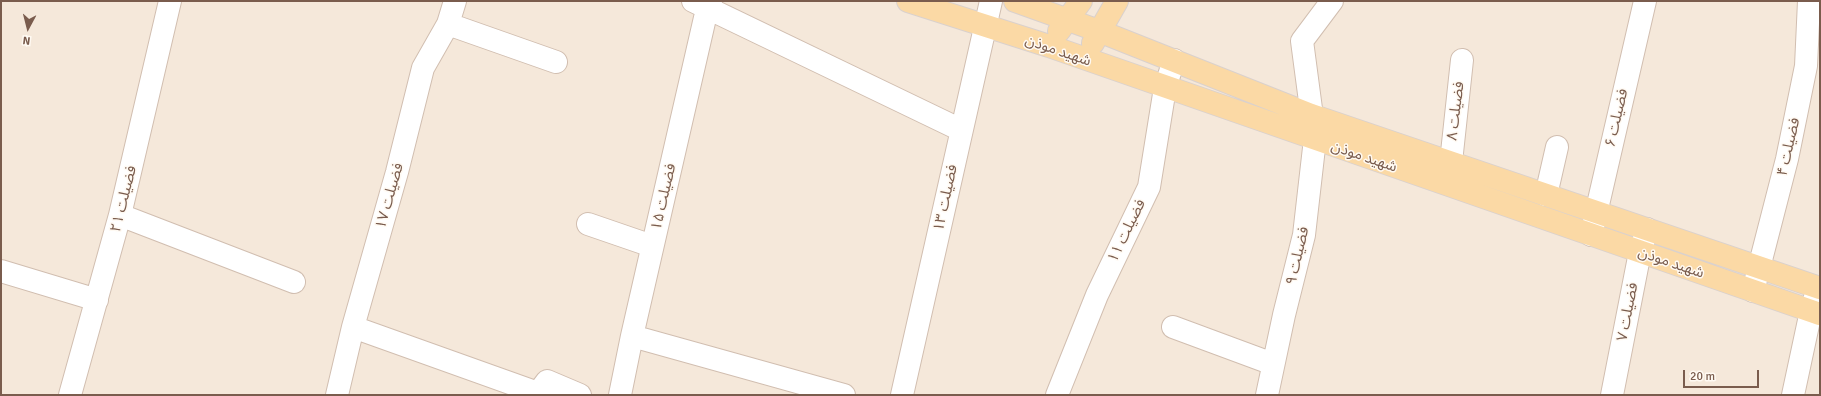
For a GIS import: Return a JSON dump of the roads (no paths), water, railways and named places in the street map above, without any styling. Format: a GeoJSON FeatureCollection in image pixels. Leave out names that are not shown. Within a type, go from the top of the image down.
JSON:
{"type":"FeatureCollection","features":[{"type":"Feature","properties":{"kind":"main road","name":"شهید موذن"},"geometry":{"type":"LineString","coordinates":[[908,1],[1049,46],[1165,88],[1815,313]]}},
{"type":"Feature","properties":{"kind":"main road","name":"شهید موذن"},"geometry":{"type":"LineString","coordinates":[[1015,1],[1099,31],[1312,115],[1819,288]]}},
{"type":"Feature","properties":{"kind":"main road"},"geometry":{"type":"LineString","coordinates":[[1049,46],[1081,1]]}},
{"type":"Feature","properties":{"kind":"main road"},"geometry":{"type":"LineString","coordinates":[[1084,59],[1117,1]]}},
{"type":"Feature","properties":{"kind":"street","name":"فضیلت ۲۱"},"geometry":{"type":"LineString","coordinates":[[76,393],[97,300],[120,215],[170,1]]}},
{"type":"Feature","properties":{"kind":"street","name":"فضیلت ۱۷"},"geometry":{"type":"LineString","coordinates":[[336,395],[353,327],[397,172],[423,68],[448,24],[455,1]]}},
{"type":"Feature","properties":{"kind":"street","name":"فضیلت ۱۳"},"geometry":{"type":"LineString","coordinates":[[902,395],[984,26],[991,1]]}},
{"type":"Feature","properties":{"kind":"street","name":"فضیلت ۹"},"geometry":{"type":"LineString","coordinates":[[1267,395],[1304,235],[1315,139],[1302,41],[1332,1]]}},
{"type":"Feature","properties":{"kind":"street","name":"فضیلت ۶"},"geometry":{"type":"LineString","coordinates":[[1591,235],[1595,211],[1645,1]]}},
{"type":"Feature","properties":{"kind":"street","name":"فضیلت ۴"},"geometry":{"type":"LineString","coordinates":[[1753,291],[1787,159],[1806,66],[1809,1]]}},
{"type":"Feature","properties":{"kind":"street"},"geometry":{"type":"LineString","coordinates":[[704,4],[961,130]]}},
{"type":"Feature","properties":{"kind":"street","name":"فضیلت ۱۵"},"geometry":{"type":"LineString","coordinates":[[620,395],[704,4]]}},
{"type":"Feature","properties":{"kind":"street"},"geometry":{"type":"LineString","coordinates":[[448,24],[556,62]]}},
{"type":"Feature","properties":{"kind":"street","name":"فضیلت ۱۱"},"geometry":{"type":"LineString","coordinates":[[1057,395],[1096,295],[1149,187],[1165,88],[1174,60]]}},
{"type":"Feature","properties":{"kind":"street","name":"فضیلت ۸"},"geometry":{"type":"LineString","coordinates":[[1451,162],[1462,60]]}},
{"type":"Feature","properties":{"kind":"street"},"geometry":{"type":"LineString","coordinates":[[1546,195],[1557,147]]}},
{"type":"Feature","properties":{"kind":"street"},"geometry":{"type":"LineString","coordinates":[[120,215],[294,282]]}},
{"type":"Feature","properties":{"kind":"street"},"geometry":{"type":"LineString","coordinates":[[588,224],[652,246]]}},
{"type":"Feature","properties":{"kind":"street","name":"فضیلت ۷"},"geometry":{"type":"LineString","coordinates":[[1612,395],[1640,252],[1647,229]]}},
{"type":"Feature","properties":{"kind":"street"},"geometry":{"type":"LineString","coordinates":[[1,271],[97,300]]}},
{"type":"Feature","properties":{"kind":"street"},"geometry":{"type":"LineString","coordinates":[[1793,395],[1815,313],[1819,288]]}},
{"type":"Feature","properties":{"kind":"street"},"geometry":{"type":"LineString","coordinates":[[353,327],[538,393],[547,381],[580,395]]}},
{"type":"Feature","properties":{"kind":"street"},"geometry":{"type":"LineString","coordinates":[[1173,327],[1273,364]]}},
{"type":"Feature","properties":{"kind":"street"},"geometry":{"type":"LineString","coordinates":[[632,336],[844,395]]}}]}
